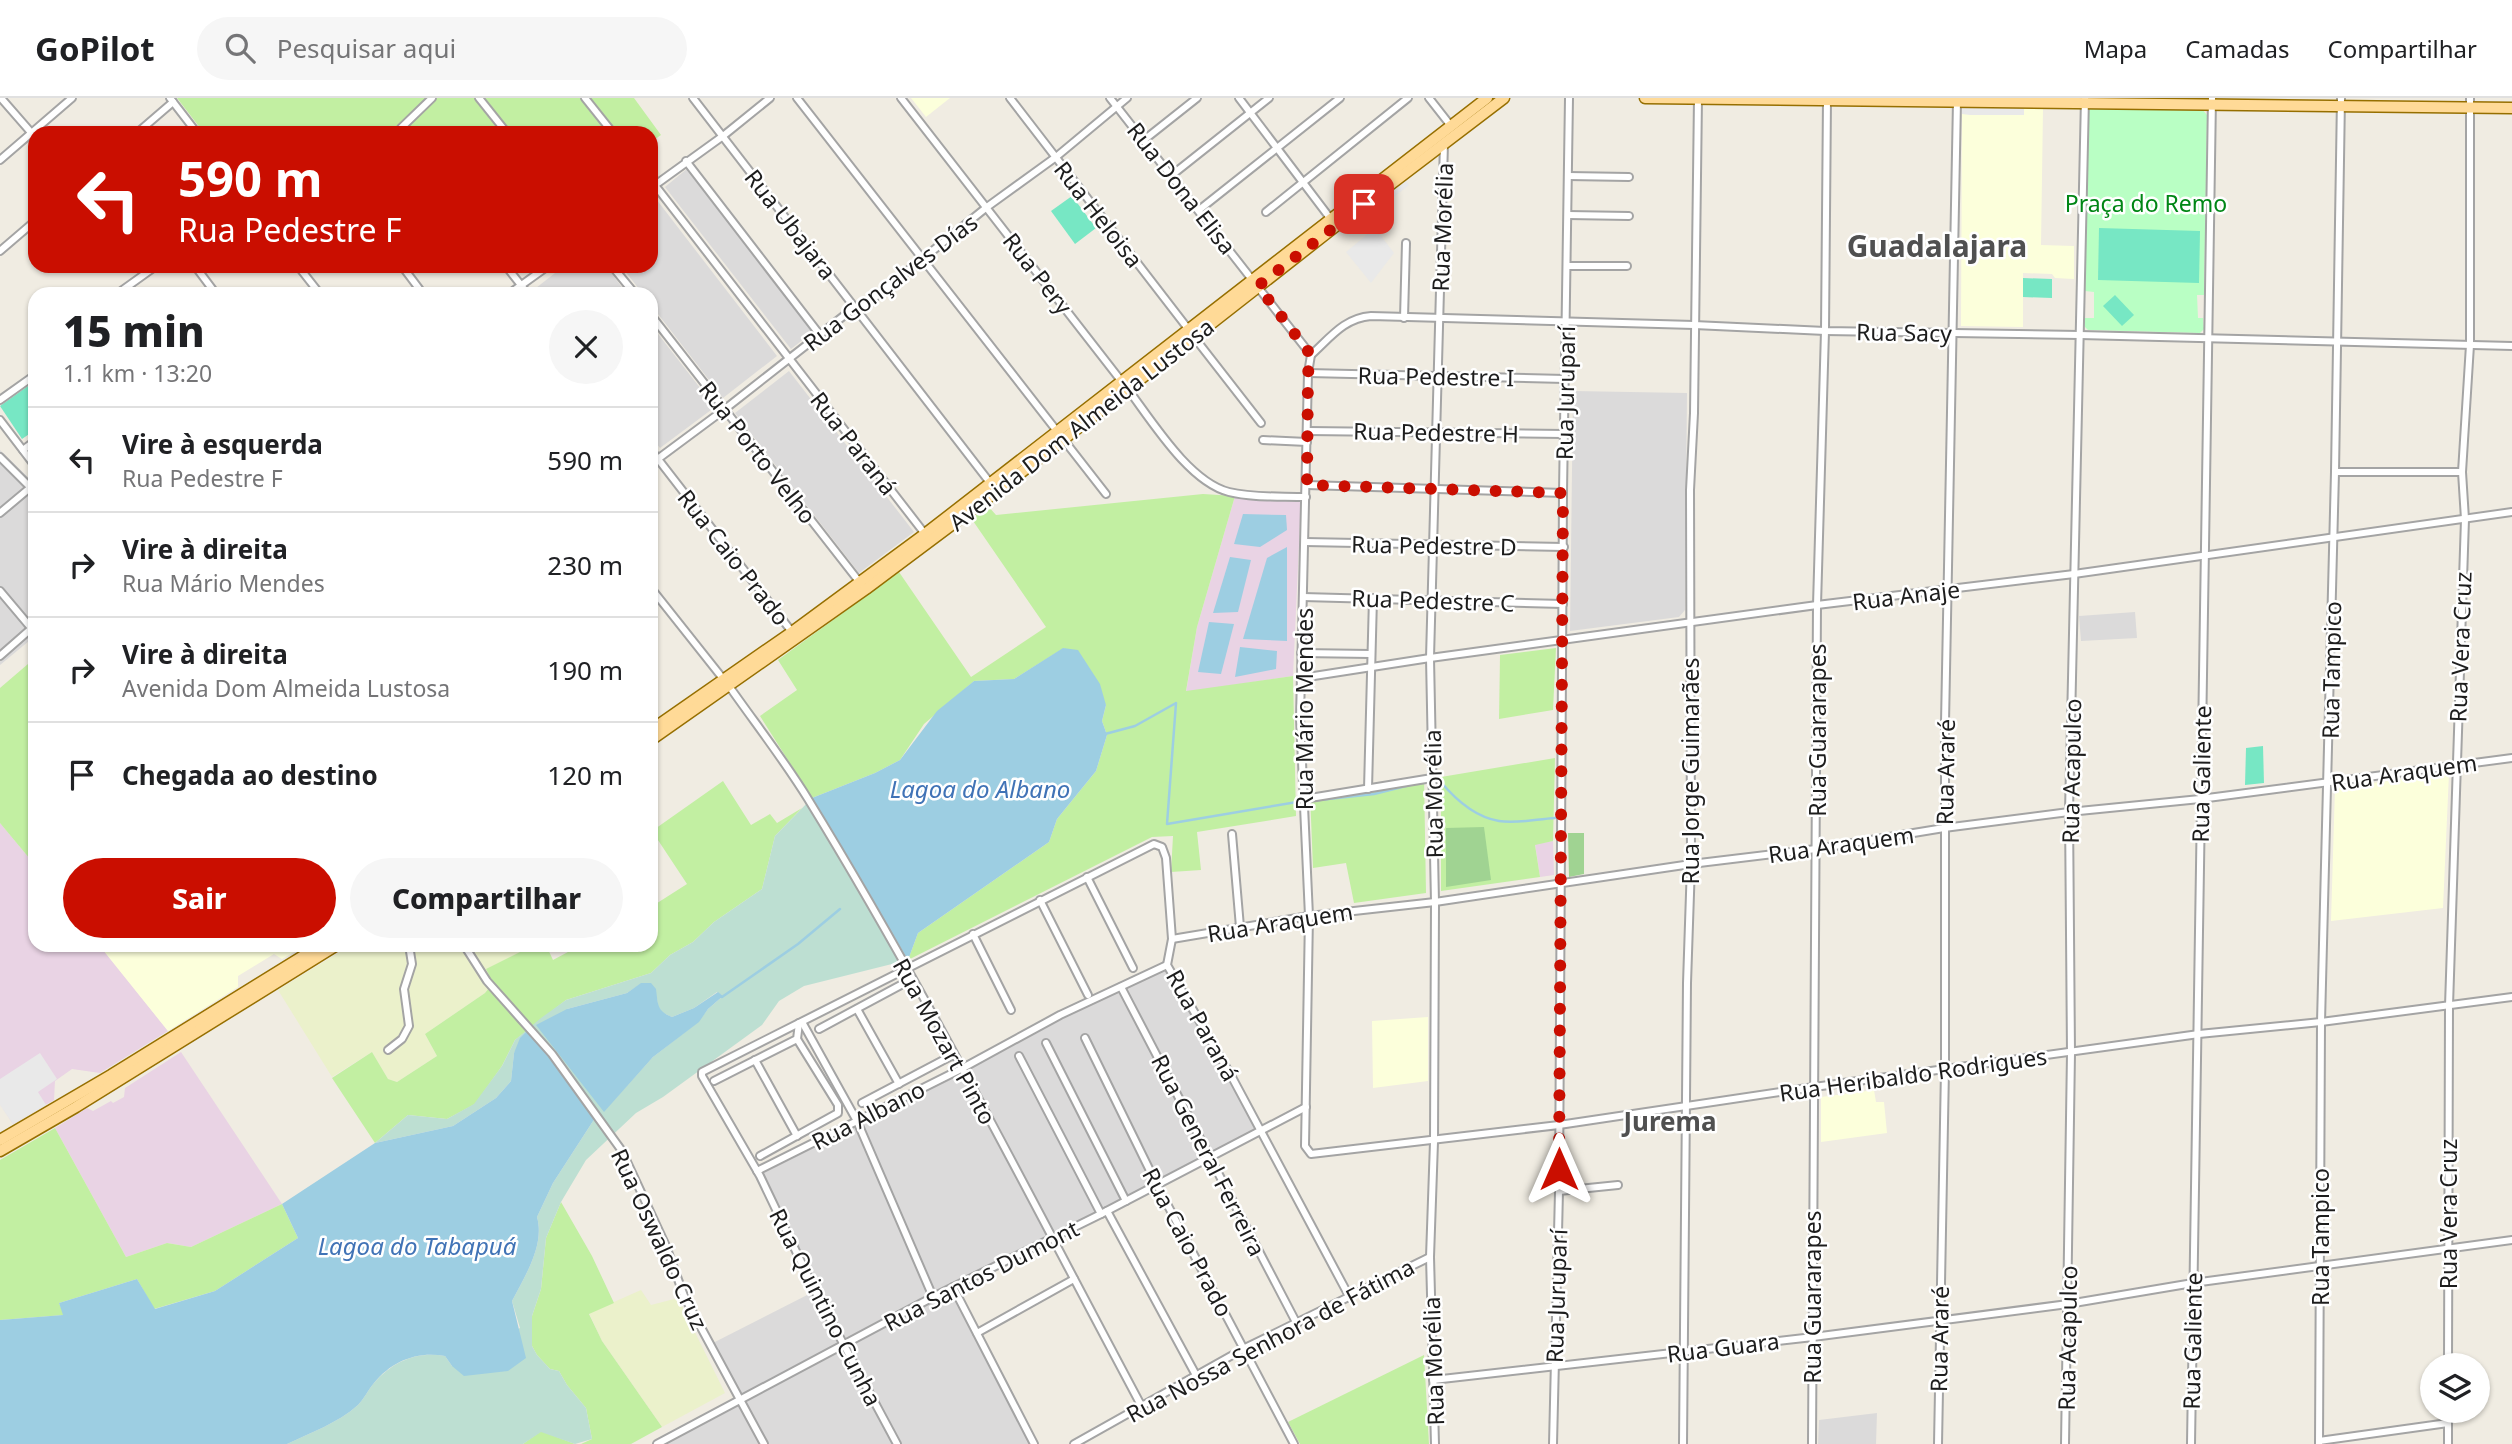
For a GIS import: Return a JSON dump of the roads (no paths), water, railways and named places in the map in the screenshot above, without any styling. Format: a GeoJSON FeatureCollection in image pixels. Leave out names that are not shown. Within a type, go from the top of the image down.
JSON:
{"type":"FeatureCollection","features":[{"type":"Feature","properties":{"kind":"main road","name":"Avenida Dom Almeida Lustosa"},"geometry":{"type":"LineString","coordinates":[[658,735],[863,586],[1023,465],[1424,152],[1451,126],[1487,98]]}},
{"type":"Feature","properties":{"kind":"main road","name":"Avenida Dom Almeida Lustosa"},"geometry":{"type":"LineString","coordinates":[[1424,152],[1444,144],[1504,98]]}},
{"type":"Feature","properties":{"kind":"main road"},"geometry":{"type":"LineString","coordinates":[[1645,98],[2319,101],[2470,103],[2512,108]]}},
{"type":"Feature","properties":{"kind":"main road","name":"Avenida Dom Almeida Lustosa"},"geometry":{"type":"LineString","coordinates":[[752,665],[792,632],[863,586],[991,484],[1023,465]]}},
{"type":"Feature","properties":{"kind":"main road","name":"Avenida Dom Almeida Lustosa"},"geometry":{"type":"LineString","coordinates":[[658,723],[726,683]]}},
{"type":"Feature","properties":{"kind":"main road"},"geometry":{"type":"LineString","coordinates":[[114,1079],[309,952]]}},
{"type":"Feature","properties":{"kind":"main road"},"geometry":{"type":"LineString","coordinates":[[0,1151],[74,1103],[325,952]]}},
{"type":"Feature","properties":{"kind":"main road"},"geometry":{"type":"LineString","coordinates":[[0,1140],[74,1103]]}},
{"type":"Feature","properties":{"kind":"street"},"geometry":{"type":"LineString","coordinates":[[1,98],[28,129]]}},
{"type":"Feature","properties":{"kind":"street"},"geometry":{"type":"LineString","coordinates":[[42,126],[72,98]]}},
{"type":"Feature","properties":{"kind":"street"},"geometry":{"type":"LineString","coordinates":[[402,126],[432,98]]}},
{"type":"Feature","properties":{"kind":"street"},"geometry":{"type":"LineString","coordinates":[[479,98],[501,126]]}},
{"type":"Feature","properties":{"kind":"street"},"geometry":{"type":"LineString","coordinates":[[584,98],[607,126]]}},
{"type":"Feature","properties":{"kind":"street","name":"Rua Ubajara"},"geometry":{"type":"LineString","coordinates":[[693,98],[991,484]]}},
{"type":"Feature","properties":{"kind":"street"},"geometry":{"type":"LineString","coordinates":[[658,181],[723,136],[770,98]]}},
{"type":"Feature","properties":{"kind":"street"},"geometry":{"type":"LineString","coordinates":[[797,98],[1106,495]]}},
{"type":"Feature","properties":{"kind":"street","name":"Rua Pery"},"geometry":{"type":"LineString","coordinates":[[901,98],[1192,471],[1227,492],[1306,497]]}},
{"type":"Feature","properties":{"kind":"street","name":"Rua Heloisa"},"geometry":{"type":"LineString","coordinates":[[1010,98],[1262,423]]}},
{"type":"Feature","properties":{"kind":"street","name":"Rua Dona Elisa"},"geometry":{"type":"LineString","coordinates":[[1110,98],[1256,282]]}},
{"type":"Feature","properties":{"kind":"street","name":"Rua Gonçalves Días"},"geometry":{"type":"LineString","coordinates":[[658,459],[855,307],[864,306],[924,260],[987,207],[1055,157],[1127,98]]}},
{"type":"Feature","properties":{"kind":"street"},"geometry":{"type":"LineString","coordinates":[[1144,140],[1197,98]]}},
{"type":"Feature","properties":{"kind":"street"},"geometry":{"type":"LineString","coordinates":[[1239,98],[1333,222]]}},
{"type":"Feature","properties":{"kind":"street"},"geometry":{"type":"LineString","coordinates":[[1172,175],[1269,98]]}},
{"type":"Feature","properties":{"kind":"street"},"geometry":{"type":"LineString","coordinates":[[1199,210],[1340,98]]}},
{"type":"Feature","properties":{"kind":"street"},"geometry":{"type":"LineString","coordinates":[[1266,212],[1408,98]]}},
{"type":"Feature","properties":{"kind":"street"},"geometry":{"type":"LineString","coordinates":[[1429,98],[1451,126]]}},
{"type":"Feature","properties":{"kind":"street","name":"Rua Juruparí"},"geometry":{"type":"LineString","coordinates":[[1553,1444],[1559,1191],[1564,379],[1569,98]]}},
{"type":"Feature","properties":{"kind":"street","name":"Rua Jorge Guimarães"},"geometry":{"type":"LineString","coordinates":[[1683,1444],[1687,983],[1691,864],[1690,622],[1698,99]]}},
{"type":"Feature","properties":{"kind":"street","name":"Rua Guararapes"},"geometry":{"type":"LineString","coordinates":[[1812,1444],[1817,605],[1825,331],[1827,99]]}},
{"type":"Feature","properties":{"kind":"street"},"geometry":{"type":"LineString","coordinates":[[144,126],[171,100],[192,126]]}},
{"type":"Feature","properties":{"kind":"street","name":"Rua Acapulco"},"geometry":{"type":"LineString","coordinates":[[2065,1444],[2071,1053],[2069,812],[2085,100]]}},
{"type":"Feature","properties":{"kind":"street","name":"Rua Araré"},"geometry":{"type":"LineString","coordinates":[[1938,1444],[1945,1069],[1944,828],[1957,101]]}},
{"type":"Feature","properties":{"kind":"street","name":"Rua Galiente"},"geometry":{"type":"LineString","coordinates":[[2191,1444],[2212,102]]}},
{"type":"Feature","properties":{"kind":"street","name":"Rua Tampico"},"geometry":{"type":"LineString","coordinates":[[2319,1443],[2321,1022],[2329,782],[2341,102]]}},
{"type":"Feature","properties":{"kind":"street","name":"Rua Vera Cruz"},"geometry":{"type":"LineString","coordinates":[[2448,1353],[2449,1006],[2465,519],[2462,472],[2470,345],[2470,103]]}},
{"type":"Feature","properties":{"kind":"street"},"geometry":{"type":"LineString","coordinates":[[0,160],[28,139]]}},
{"type":"Feature","properties":{"kind":"street","name":"Rua Morélia"},"geometry":{"type":"LineString","coordinates":[[1435,1444],[1430,1257],[1434,1142],[1435,902],[1430,658],[1444,144]]}},
{"type":"Feature","properties":{"kind":"street"},"geometry":{"type":"LineString","coordinates":[[686,162],[820,335]]}},
{"type":"Feature","properties":{"kind":"street"},"geometry":{"type":"LineString","coordinates":[[1568,176],[1629,177]]}},
{"type":"Feature","properties":{"kind":"street","name":"Rua Paraná"},"geometry":{"type":"LineString","coordinates":[[658,193],[925,534]]}},
{"type":"Feature","properties":{"kind":"street"},"geometry":{"type":"LineString","coordinates":[[1568,215],[1629,216]]}},
{"type":"Feature","properties":{"kind":"street"},"geometry":{"type":"LineString","coordinates":[[0,251],[28,226]]}},
{"type":"Feature","properties":{"kind":"street"},"geometry":{"type":"LineString","coordinates":[[1404,318],[1406,243]]}},
{"type":"Feature","properties":{"kind":"street"},"geometry":{"type":"LineString","coordinates":[[1567,266],[1627,266]]}},
{"type":"Feature","properties":{"kind":"street"},"geometry":{"type":"LineString","coordinates":[[126,287],[145,273]]}},
{"type":"Feature","properties":{"kind":"street"},"geometry":{"type":"LineString","coordinates":[[304,273],[314,287]]}},
{"type":"Feature","properties":{"kind":"street"},"geometry":{"type":"LineString","coordinates":[[512,273],[522,286],[539,273]]}},
{"type":"Feature","properties":{"kind":"street"},"geometry":{"type":"LineString","coordinates":[[618,273],[629,287]]}},
{"type":"Feature","properties":{"kind":"street"},"geometry":{"type":"LineString","coordinates":[[1256,282],[1311,355]]}},
{"type":"Feature","properties":{"kind":"street","name":"Rua Sacy"},"geometry":{"type":"LineString","coordinates":[[1311,355],[1356,317],[1566,321],[1825,331],[2512,346]]}},
{"type":"Feature","properties":{"kind":"street","name":"Rua Porto Velho"},"geometry":{"type":"LineString","coordinates":[[658,324],[863,586]]}},
{"type":"Feature","properties":{"kind":"street","name":"Rua Mário Mendes"},"geometry":{"type":"LineString","coordinates":[[1311,355],[1308,373],[1301,678],[1308,916],[1306,1146],[1311,1154],[1315,1155]]}},
{"type":"Feature","properties":{"kind":"street","name":"Rua Pedestre I"},"geometry":{"type":"LineString","coordinates":[[1308,373],[1564,379]]}},
{"type":"Feature","properties":{"kind":"street"},"geometry":{"type":"LineString","coordinates":[[1,398],[28,380]]}},
{"type":"Feature","properties":{"kind":"street"},"geometry":{"type":"LineString","coordinates":[[0,420],[28,457]]}},
{"type":"Feature","properties":{"kind":"street","name":"Rua Pedestre H"},"geometry":{"type":"LineString","coordinates":[[1307,431],[1564,434]]}},
{"type":"Feature","properties":{"kind":"street"},"geometry":{"type":"LineString","coordinates":[[1263,440],[1307,442]]}},
{"type":"Feature","properties":{"kind":"street"},"geometry":{"type":"LineString","coordinates":[[23,450],[28,446]]}},
{"type":"Feature","properties":{"kind":"street"},"geometry":{"type":"LineString","coordinates":[[0,457],[28,485]]}},
{"type":"Feature","properties":{"kind":"street","name":"Rua Caio Prado"},"geometry":{"type":"LineString","coordinates":[[658,459],[792,632]]}},
{"type":"Feature","properties":{"kind":"street"},"geometry":{"type":"LineString","coordinates":[[2335,472],[2462,472]]}},
{"type":"Feature","properties":{"kind":"street"},"geometry":{"type":"LineString","coordinates":[[1307,485],[1563,493]]}},
{"type":"Feature","properties":{"kind":"street"},"geometry":{"type":"LineString","coordinates":[[0,513],[28,493]]}},
{"type":"Feature","properties":{"kind":"street","name":"Rua Anaje"},"geometry":{"type":"LineString","coordinates":[[1301,678],[1690,622],[2074,574],[2512,512]]}},
{"type":"Feature","properties":{"kind":"street","name":"Rua Pedestre D"},"geometry":{"type":"LineString","coordinates":[[1305,542],[1564,547]]}},
{"type":"Feature","properties":{"kind":"street"},"geometry":{"type":"LineString","coordinates":[[0,591],[28,622]]}},
{"type":"Feature","properties":{"kind":"street","name":"Rua Mozart Pinto"},"geometry":{"type":"LineString","coordinates":[[658,597],[726,683],[807,797],[912,979],[1054,1238],[1142,1407]]}},
{"type":"Feature","properties":{"kind":"street","name":"Rua Pedestre C"},"geometry":{"type":"LineString","coordinates":[[1303,597],[1563,604]]}},
{"type":"Feature","properties":{"kind":"street"},"geometry":{"type":"LineString","coordinates":[[1368,789],[1373,597]]}},
{"type":"Feature","properties":{"kind":"street"},"geometry":{"type":"LineString","coordinates":[[0,656],[28,631]]}},
{"type":"Feature","properties":{"kind":"street"},"geometry":{"type":"LineString","coordinates":[[1301,653],[1371,654]]}},
{"type":"Feature","properties":{"kind":"street","name":"Rua Araquem"},"geometry":{"type":"LineString","coordinates":[[1172,939],[1308,916],[1435,902],[1561,882],[1816,849],[1944,828],[2200,799],[2512,758]]}},
{"type":"Feature","properties":{"kind":"street"},"geometry":{"type":"LineString","coordinates":[[1304,799],[1432,778]]}},
{"type":"Feature","properties":{"kind":"street"},"geometry":{"type":"LineString","coordinates":[[1232,834],[1240,927]]}},
{"type":"Feature","properties":{"kind":"street","name":"Rua Paraná"},"geometry":{"type":"LineString","coordinates":[[800,1023],[1154,844],[1162,847],[1166,858],[1172,939],[1167,965],[1261,1131],[1349,1296]]}},
{"type":"Feature","properties":{"kind":"street"},"geometry":{"type":"LineString","coordinates":[[1087,877],[1133,968]]}},
{"type":"Feature","properties":{"kind":"street"},"geometry":{"type":"LineString","coordinates":[[1040,900],[1088,995]]}},
{"type":"Feature","properties":{"kind":"street"},"geometry":{"type":"LineString","coordinates":[[973,934],[1010,1010]]}},
{"type":"Feature","properties":{"kind":"street"},"geometry":{"type":"LineString","coordinates":[[388,1050],[402,1039],[409,1027],[404,989],[412,964],[410,952]]}},
{"type":"Feature","properties":{"kind":"street","name":"Rua Oswaldo Cruz"},"geometry":{"type":"LineString","coordinates":[[468,952],[487,981],[552,1054],[622,1151],[666,1246],[684,1296],[764,1444]]}},
{"type":"Feature","properties":{"kind":"street","name":"Rua Albano"},"geometry":{"type":"LineString","coordinates":[[757,1171],[961,1069],[1060,1015],[1167,965]]}},
{"type":"Feature","properties":{"kind":"street"},"geometry":{"type":"LineString","coordinates":[[819,1029],[912,979]]}},
{"type":"Feature","properties":{"kind":"street","name":"Rua General Ferreira"},"geometry":{"type":"LineString","coordinates":[[1121,987],[1297,1324]]}},
{"type":"Feature","properties":{"kind":"street","name":"Rua Heribaldo Rodrigues"},"geometry":{"type":"LineString","coordinates":[[1315,1155],[1559,1125],[2199,1034],[2321,1022],[2512,997]]}},
{"type":"Feature","properties":{"kind":"street"},"geometry":{"type":"LineString","coordinates":[[857,1009],[899,1084]]}},
{"type":"Feature","properties":{"kind":"street"},"geometry":{"type":"LineString","coordinates":[[760,1156],[839,1110],[797,1039],[800,1023]]}},
{"type":"Feature","properties":{"kind":"street"},"geometry":{"type":"LineString","coordinates":[[800,1023],[857,1121],[933,1297]]}},
{"type":"Feature","properties":{"kind":"street","name":"Rua Quintino Cunha"},"geometry":{"type":"LineString","coordinates":[[800,1023],[702,1072],[702,1076],[757,1171],[815,1291],[897,1444]]}},
{"type":"Feature","properties":{"kind":"street","name":"Rua Caio Prado"},"geometry":{"type":"LineString","coordinates":[[1085,1038],[1157,1185],[1294,1444]]}},
{"type":"Feature","properties":{"kind":"street"},"geometry":{"type":"LineString","coordinates":[[714,1082],[797,1039]]}},
{"type":"Feature","properties":{"kind":"street"},"geometry":{"type":"LineString","coordinates":[[1046,1043],[1126,1201]]}},
{"type":"Feature","properties":{"kind":"street"},"geometry":{"type":"LineString","coordinates":[[862,1103],[953,1055]]}},
{"type":"Feature","properties":{"kind":"street"},"geometry":{"type":"LineString","coordinates":[[1019,1056],[1197,1377]]}},
{"type":"Feature","properties":{"kind":"street"},"geometry":{"type":"LineString","coordinates":[[755,1060],[796,1136]]}},
{"type":"Feature","properties":{"kind":"street","name":"Rua Santos Dumont"},"geometry":{"type":"LineString","coordinates":[[657,1444],[933,1297],[1054,1238],[1306,1107]]}},
{"type":"Feature","properties":{"kind":"street"},"geometry":{"type":"LineString","coordinates":[[1559,1191],[1618,1185]]}},
{"type":"Feature","properties":{"kind":"street","name":"Rua Guara"},"geometry":{"type":"LineString","coordinates":[[1433,1380],[1939,1321],[2512,1240]]}},
{"type":"Feature","properties":{"kind":"street","name":"Rua Nossa Senhora de Fátima"},"geometry":{"type":"LineString","coordinates":[[1074,1444],[1245,1348],[1430,1257]]}},
{"type":"Feature","properties":{"kind":"street"},"geometry":{"type":"LineString","coordinates":[[976,1333],[1074,1279]]}},
{"type":"Feature","properties":{"kind":"street"},"geometry":{"type":"LineString","coordinates":[[953,1287],[1034,1444]]}},
{"type":"Feature","properties":{"kind":"street"},"geometry":{"type":"LineString","coordinates":[[2319,1443],[2448,1423],[2448,1444]]}},
{"type":"Feature","properties":{"kind":"water"},"geometry":{"type":"Polygon","coordinates":[[[1243,514],[1286,515],[1287,530],[1260,547],[1234,544],[1243,514]]]}},
{"type":"Feature","properties":{"kind":"water"},"geometry":{"type":"Polygon","coordinates":[[[1287,547],[1287,641],[1243,639],[1267,558],[1287,547]]]}},
{"type":"Feature","properties":{"kind":"water"},"geometry":{"type":"Polygon","coordinates":[[[1230,557],[1251,560],[1238,612],[1213,613],[1230,557]]]}},
{"type":"Feature","properties":{"kind":"water"},"geometry":{"type":"Polygon","coordinates":[[[1209,622],[1234,624],[1221,674],[1198,672],[1209,622]]]}},
{"type":"Feature","properties":{"kind":"water"},"geometry":{"type":"Polygon","coordinates":[[[1240,647],[1277,651],[1276,669],[1235,677],[1240,647]]]}},
{"type":"Feature","properties":{"kind":"water","name":"Lagoa do Albano"},"geometry":{"type":"Polygon","coordinates":[[[1063,648],[1078,650],[1100,684],[1106,705],[1102,721],[1107,735],[1096,771],[1057,819],[1049,842],[918,933],[908,960],[812,798],[900,760],[937,711],[974,681],[1014,679],[1063,648]]]}},
{"type":"Feature","properties":{"kind":"water"},"geometry":{"type":"Polygon","coordinates":[[[641,983],[651,983],[656,989],[661,1010],[672,1017],[694,1008],[718,992],[723,996],[708,1009],[699,1022],[653,1057],[604,1112],[536,1025],[567,1009],[627,993],[641,983]]]}},
{"type":"Feature","properties":{"kind":"water","name":"Lagoa do Tabapuá"},"geometry":{"type":"Polygon","coordinates":[[[529,1029],[595,1118],[553,1183],[537,1217],[539,1228],[536,1249],[512,1301],[526,1358],[508,1371],[464,1376],[445,1356],[425,1355],[406,1359],[381,1375],[360,1403],[342,1417],[287,1444],[0,1444],[0,1320],[63,1315],[59,1303],[137,1279],[155,1309],[215,1291],[298,1238],[282,1204],[375,1143],[453,1126],[496,1098],[511,1081],[514,1053],[520,1038],[529,1029]]]}},
{"type":"Feature","properties":{"kind":"waterway"},"geometry":{"type":"LineString","coordinates":[[1105,734],[1135,726],[1176,703],[1167,824],[1297,802]]}},
{"type":"Feature","properties":{"kind":"waterway"},"geometry":{"type":"LineString","coordinates":[[1440,781],[1466,806],[1490,819],[1513,822],[1555,818]]}},
{"type":"Feature","properties":{"kind":"waterway"},"geometry":{"type":"LineString","coordinates":[[1310,801],[1374,794],[1418,783]]}},
{"type":"Feature","properties":{"kind":"waterway"},"geometry":{"type":"LineString","coordinates":[[722,997],[798,944],[840,909]]}},
{"type":"Feature","properties":{"kind":"district","name":"Guadalajara"},"geometry":{"type":"Point","coordinates":[1937,245]}},
{"type":"Feature","properties":{"kind":"district","name":"Jurema"},"geometry":{"type":"Point","coordinates":[1670,1121]}},
{"type":"Feature","properties":{"kind":"park label","name":"Praça do Remo"},"geometry":{"type":"Point","coordinates":[2146,203]}}]}
